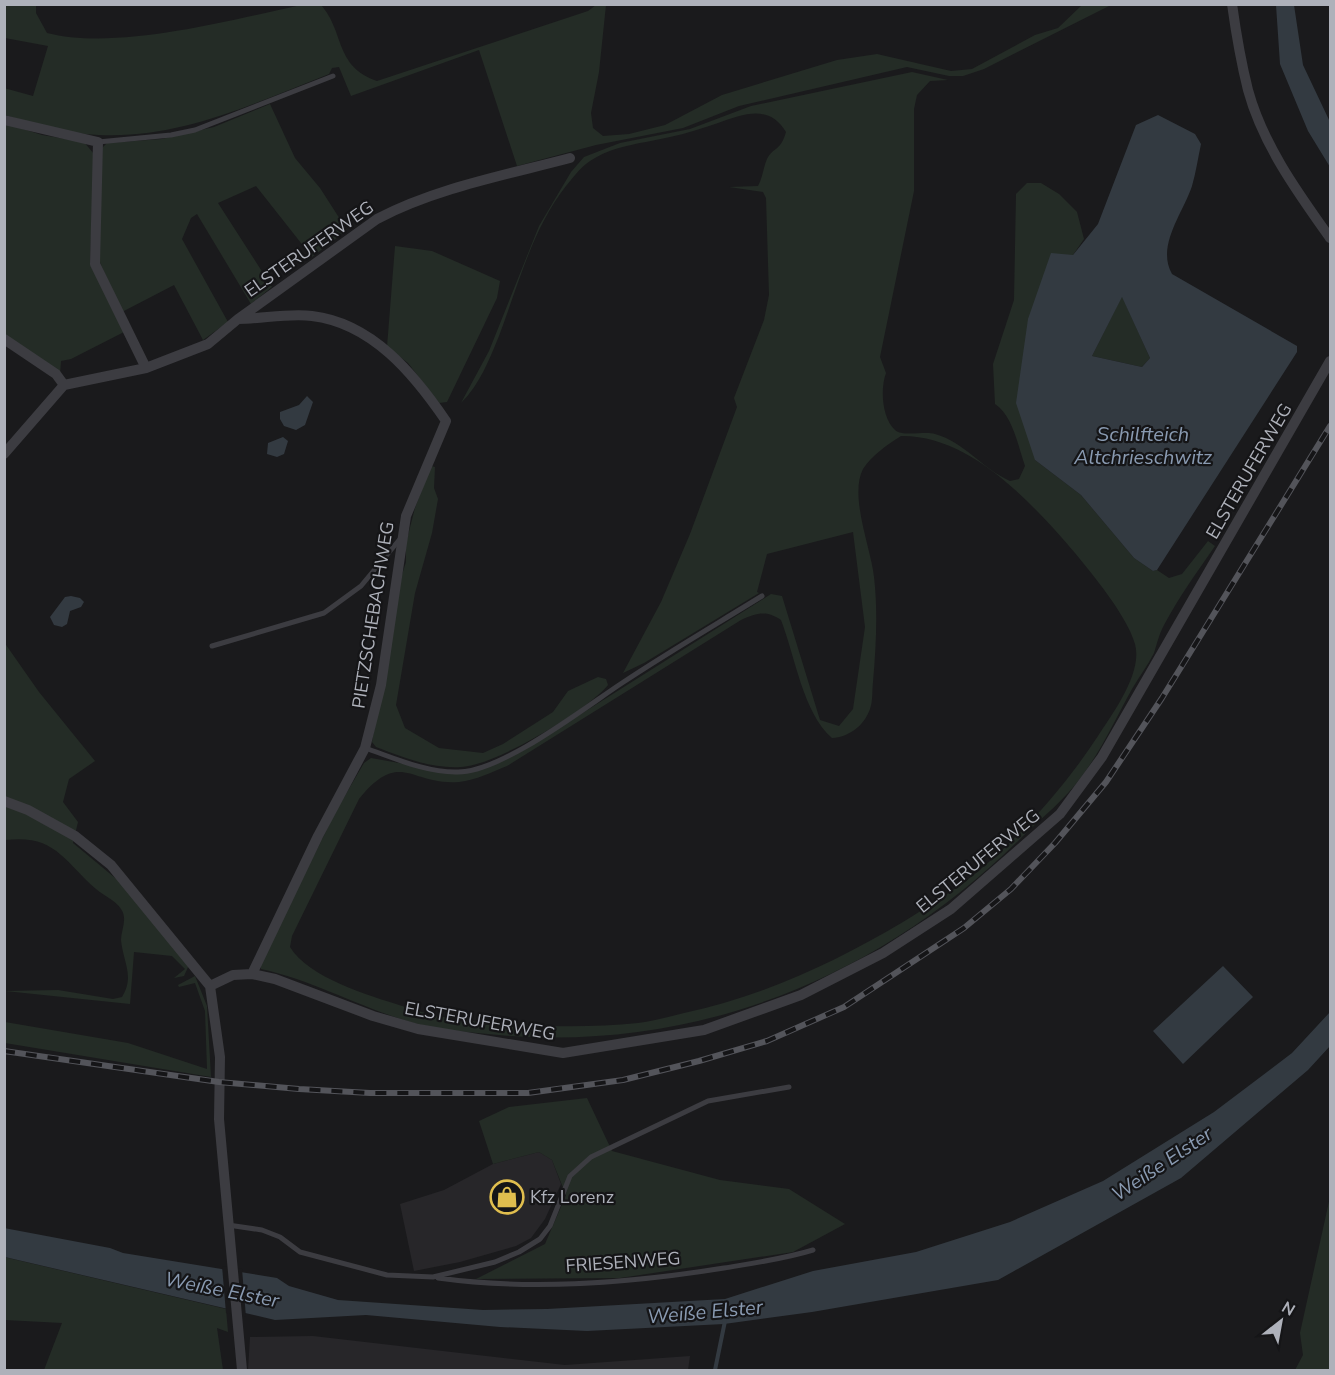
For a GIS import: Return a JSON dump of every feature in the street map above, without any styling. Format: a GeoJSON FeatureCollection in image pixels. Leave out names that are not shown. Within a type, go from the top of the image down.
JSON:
{"type":"FeatureCollection","features":[{"type":"Feature","properties":{"kind":"street"},"geometry":{"type":"LineString","coordinates":[[1232,4],[1249,92],[1269,141],[1296,191],[1330,238]]}},
{"type":"Feature","properties":{"kind":"street"},"geometry":{"type":"LineString","coordinates":[[4,120],[99,142],[95,264],[146,368]]}},
{"type":"Feature","properties":{"kind":"street","name":"ELSTERUFERWEG"},"geometry":{"type":"LineString","coordinates":[[64,384],[146,368],[208,344],[362,227],[394,210],[477,183],[570,158]]}},
{"type":"Feature","properties":{"kind":"street","name":"PIETZSCHEBACHWEG"},"geometry":{"type":"LineString","coordinates":[[238,319],[310,316],[337,320],[373,339],[421,386],[446,421],[406,516],[381,686],[365,748],[318,836],[252,974]]}},
{"type":"Feature","properties":{"kind":"street"},"geometry":{"type":"LineString","coordinates":[[4,339],[56,374],[64,384],[4,454]]}},
{"type":"Feature","properties":{"kind":"street","name":"ELSTERUFERWEG"},"geometry":{"type":"LineString","coordinates":[[210,986],[232,975],[252,974],[275,979],[373,1016],[418,1029],[563,1053],[704,1030],[801,995],[883,953],[951,909],[1060,814],[1102,757],[1330,361]]}},
{"type":"Feature","properties":{"kind":"street"},"geometry":{"type":"LineString","coordinates":[[4,801],[28,810],[75,836],[111,865],[210,986],[220,1057],[219,1119],[229,1252],[242,1371]]}},
{"type":"Feature","properties":{"kind":"lane"},"geometry":{"type":"LineString","coordinates":[[99,142],[171,135],[195,130],[333,75]]}},
{"type":"Feature","properties":{"kind":"lane"},"geometry":{"type":"LineString","coordinates":[[212,646],[324,613],[361,586],[403,535]]}},
{"type":"Feature","properties":{"kind":"lane"},"geometry":{"type":"LineString","coordinates":[[365,748],[437,770],[458,772],[476,770],[553,730],[623,682],[762,596]]}},
{"type":"Feature","properties":{"kind":"lane","name":"FRIESENWEG"},"geometry":{"type":"LineString","coordinates":[[433,1277],[495,1262],[519,1252],[540,1239],[550,1226],[570,1176],[591,1156],[708,1101],[789,1087]]}},
{"type":"Feature","properties":{"kind":"lane","name":"FRIESENWEG"},"geometry":{"type":"LineString","coordinates":[[228,1225],[262,1230],[280,1237],[300,1252],[340,1264],[387,1275],[433,1277],[472,1283],[637,1280],[788,1258],[813,1250]]}},
{"type":"Feature","properties":{"kind":"shaded area"},"geometry":{"type":"Polygon","coordinates":[[[5,5],[36,5],[36,13],[47,33],[75,38],[106,38],[174,31],[301,5],[321,5],[329,15],[342,48],[353,67],[363,75],[377,81],[588,11],[596,5],[606,5],[599,72],[591,113],[593,128],[603,136],[629,134],[665,125],[722,95],[837,60],[877,54],[951,71],[972,69],[1035,35],[1058,28],[1082,5],[1111,5],[984,69],[963,76],[949,76],[907,67],[739,106],[683,128],[596,145],[517,166],[479,50],[351,96],[339,67],[332,68],[329,74],[245,107],[217,117],[159,131],[129,135],[75,133],[5,115],[4,88],[33,96],[48,46],[5,38],[5,5]]]}},
{"type":"Feature","properties":{"kind":"shaded area"},"geometry":{"type":"Polygon","coordinates":[[[912,72],[948,80],[930,81],[917,95],[914,109],[914,191],[880,357],[886,373],[883,403],[887,418],[895,430],[903,433],[935,434],[964,449],[989,468],[947,445],[925,438],[901,436],[870,459],[863,469],[858,493],[874,577],[876,630],[871,706],[864,721],[855,730],[832,738],[822,727],[807,699],[781,620],[766,614],[757,614],[741,620],[507,766],[478,778],[459,782],[442,782],[396,772],[385,775],[359,799],[292,936],[290,947],[311,968],[340,984],[417,1011],[447,1018],[551,1026],[638,1023],[713,1006],[770,988],[851,951],[954,890],[973,876],[1030,822],[1073,772],[1104,727],[1131,680],[1136,655],[1135,644],[1123,618],[1092,574],[1046,520],[992,471],[1010,481],[1019,479],[1025,466],[1011,424],[995,404],[993,364],[1014,300],[1016,194],[1027,183],[1041,183],[1059,194],[1077,212],[1084,239],[1073,255],[1035,460],[1081,495],[1134,558],[1153,571],[1157,570],[1169,578],[1182,574],[1208,541],[1215,546],[1170,615],[1154,653],[1082,776],[1052,809],[964,889],[905,932],[842,968],[776,997],[707,1019],[636,1032],[563,1037],[488,1034],[435,1028],[391,1016],[305,982],[261,969],[261,962],[336,811],[364,763],[371,758],[461,774],[532,745],[771,594],[782,596],[820,720],[839,726],[853,709],[865,627],[853,532],[767,554],[757,592],[759,593],[644,663],[623,673],[661,602],[690,534],[737,407],[734,398],[764,320],[769,295],[766,198],[763,192],[729,187],[758,186],[767,159],[779,146],[786,132],[779,123],[764,114],[737,117],[682,134],[612,150],[582,167],[554,203],[544,221],[527,258],[488,363],[474,388],[461,403],[489,351],[539,226],[571,172],[584,157],[620,143],[690,129],[751,106],[912,72]]]}},
{"type":"Feature","properties":{"kind":"shaded area"},"geometry":{"type":"Polygon","coordinates":[[[270,104],[295,158],[320,188],[347,230],[312,257],[256,186],[218,203],[272,287],[251,304],[197,214],[191,218],[182,239],[228,322],[203,340],[174,285],[122,312],[98,258],[102,148],[107,143],[162,139],[214,127],[270,104]]]}},
{"type":"Feature","properties":{"kind":"shaded area"},"geometry":{"type":"Polygon","coordinates":[[[4,123],[42,135],[84,142],[94,154],[90,264],[124,332],[71,359],[61,361],[60,374],[5,337],[4,123]]]}},
{"type":"Feature","properties":{"kind":"shaded area"},"geometry":{"type":"Polygon","coordinates":[[[395,246],[432,251],[500,281],[497,298],[447,402],[439,403],[408,363],[387,347],[395,246]]]}},
{"type":"Feature","properties":{"kind":"shaded area"},"geometry":{"type":"Polygon","coordinates":[[[1122,296],[1150,358],[1142,367],[1092,356],[1122,296]]]}},
{"type":"Feature","properties":{"kind":"shaded area"},"geometry":{"type":"Polygon","coordinates":[[[431,466],[435,467],[434,488],[438,499],[432,533],[415,593],[396,705],[405,728],[439,748],[483,753],[503,744],[553,712],[568,691],[598,677],[606,679],[608,685],[581,709],[539,735],[495,757],[461,767],[417,762],[376,747],[372,742],[400,581],[406,562],[406,543],[415,508],[431,466]]]}},
{"type":"Feature","properties":{"kind":"shaded area"},"geometry":{"type":"Polygon","coordinates":[[[4,642],[39,692],[95,761],[69,779],[63,802],[78,822],[73,843],[120,882],[189,965],[184,976],[174,978],[185,969],[172,956],[134,952],[130,1004],[5,991],[58,990],[113,999],[122,997],[128,976],[121,940],[124,917],[119,906],[96,889],[66,859],[47,845],[22,839],[5,840],[4,642]]]}},
{"type":"Feature","properties":{"kind":"shaded area"},"geometry":{"type":"Polygon","coordinates":[[[195,976],[207,1006],[211,1077],[5,1043],[5,1022],[128,1043],[207,1069],[205,1011],[195,983],[179,987],[178,985],[195,976]]]}},
{"type":"Feature","properties":{"kind":"shaded area"},"geometry":{"type":"Polygon","coordinates":[[[587,1098],[612,1151],[720,1180],[789,1189],[845,1224],[793,1252],[620,1278],[476,1279],[545,1244],[566,1195],[552,1160],[539,1152],[493,1164],[479,1121],[509,1107],[587,1098]]]}},
{"type":"Feature","properties":{"kind":"shaded area"},"geometry":{"type":"Polygon","coordinates":[[[539,1152],[552,1160],[561,1184],[545,1219],[531,1238],[516,1246],[460,1262],[414,1271],[400,1204],[444,1190],[493,1164],[539,1152]]]}},
{"type":"Feature","properties":{"kind":"shaded area"},"geometry":{"type":"Polygon","coordinates":[[[1330,1197],[1330,1370],[1295,1370],[1303,1355],[1300,1333],[1330,1197]]]}},
{"type":"Feature","properties":{"kind":"shaded area"},"geometry":{"type":"Polygon","coordinates":[[[4,1257],[226,1309],[228,1332],[217,1328],[223,1370],[44,1370],[62,1323],[5,1320],[4,1257]]]}},
{"type":"Feature","properties":{"kind":"shaded area"},"geometry":{"type":"Polygon","coordinates":[[[313,1336],[565,1365],[690,1356],[688,1370],[248,1370],[250,1337],[313,1336]]]}},
{"type":"Feature","properties":{"kind":"water"},"geometry":{"type":"Polygon","coordinates":[[[1276,5],[1294,5],[1303,65],[1330,122],[1330,167],[1308,131],[1280,64],[1276,5]]]}},
{"type":"Feature","properties":{"kind":"water","name":"Schilfteich Altchrieschwitz"},"geometry":{"type":"Polygon","coordinates":[[[1158,115],[1195,134],[1201,144],[1192,186],[1169,241],[1168,263],[1172,274],[1297,346],[1297,352],[1157,570],[1153,571],[1134,558],[1081,495],[1035,460],[1016,403],[1028,319],[1051,253],[1073,255],[1098,224],[1136,125],[1158,115]],[[1122,297],[1092,356],[1142,367],[1150,358],[1122,297]]]}},
{"type":"Feature","properties":{"kind":"water"},"geometry":{"type":"Polygon","coordinates":[[[307,396],[313,402],[305,425],[296,430],[284,426],[280,419],[280,412],[299,405],[307,396]]]}},
{"type":"Feature","properties":{"kind":"water"},"geometry":{"type":"Polygon","coordinates":[[[283,437],[288,441],[284,454],[277,457],[267,454],[268,443],[283,437]]]}},
{"type":"Feature","properties":{"kind":"water"},"geometry":{"type":"Polygon","coordinates":[[[65,597],[80,598],[84,602],[81,607],[70,611],[67,624],[62,627],[54,625],[50,617],[65,597]]]}},
{"type":"Feature","properties":{"kind":"water"},"geometry":{"type":"Polygon","coordinates":[[[1223,966],[1253,997],[1183,1064],[1153,1031],[1223,966]]]}},
{"type":"Feature","properties":{"kind":"water","name":"Weiße Elster"},"geometry":{"type":"Polygon","coordinates":[[[1330,1012],[1330,1046],[1308,1070],[1181,1178],[998,1280],[812,1312],[724,1324],[587,1331],[500,1327],[366,1315],[275,1320],[5,1257],[4,1228],[110,1248],[123,1253],[277,1278],[289,1286],[338,1300],[483,1310],[547,1309],[725,1299],[813,1271],[916,1252],[1010,1222],[1103,1181],[1214,1112],[1292,1053],[1330,1012]]]}},
{"type":"Feature","properties":{"kind":"pier"},"geometry":{"type":"Polygon","coordinates":[[[222,1266],[242,1269],[246,1317],[226,1313],[222,1266]]]}},
{"type":"Feature","properties":{"kind":"waterway","name":"Weiße Elster"},"geometry":{"type":"LineString","coordinates":[[715,1370],[725,1321]]}},
{"type":"Feature","properties":{"kind":"railway"},"geometry":{"type":"LineString","coordinates":[[4,1051],[219,1082],[299,1089],[370,1093],[528,1093],[623,1080],[699,1061],[767,1041],[844,1007],[964,928],[1011,889],[1055,843],[1106,782],[1162,698],[1330,426]]}},
{"type":"Feature","properties":{"kind":"place","name":"Kfz Lorenz"},"geometry":{"type":"Point","coordinates":[507,1197]}}]}
